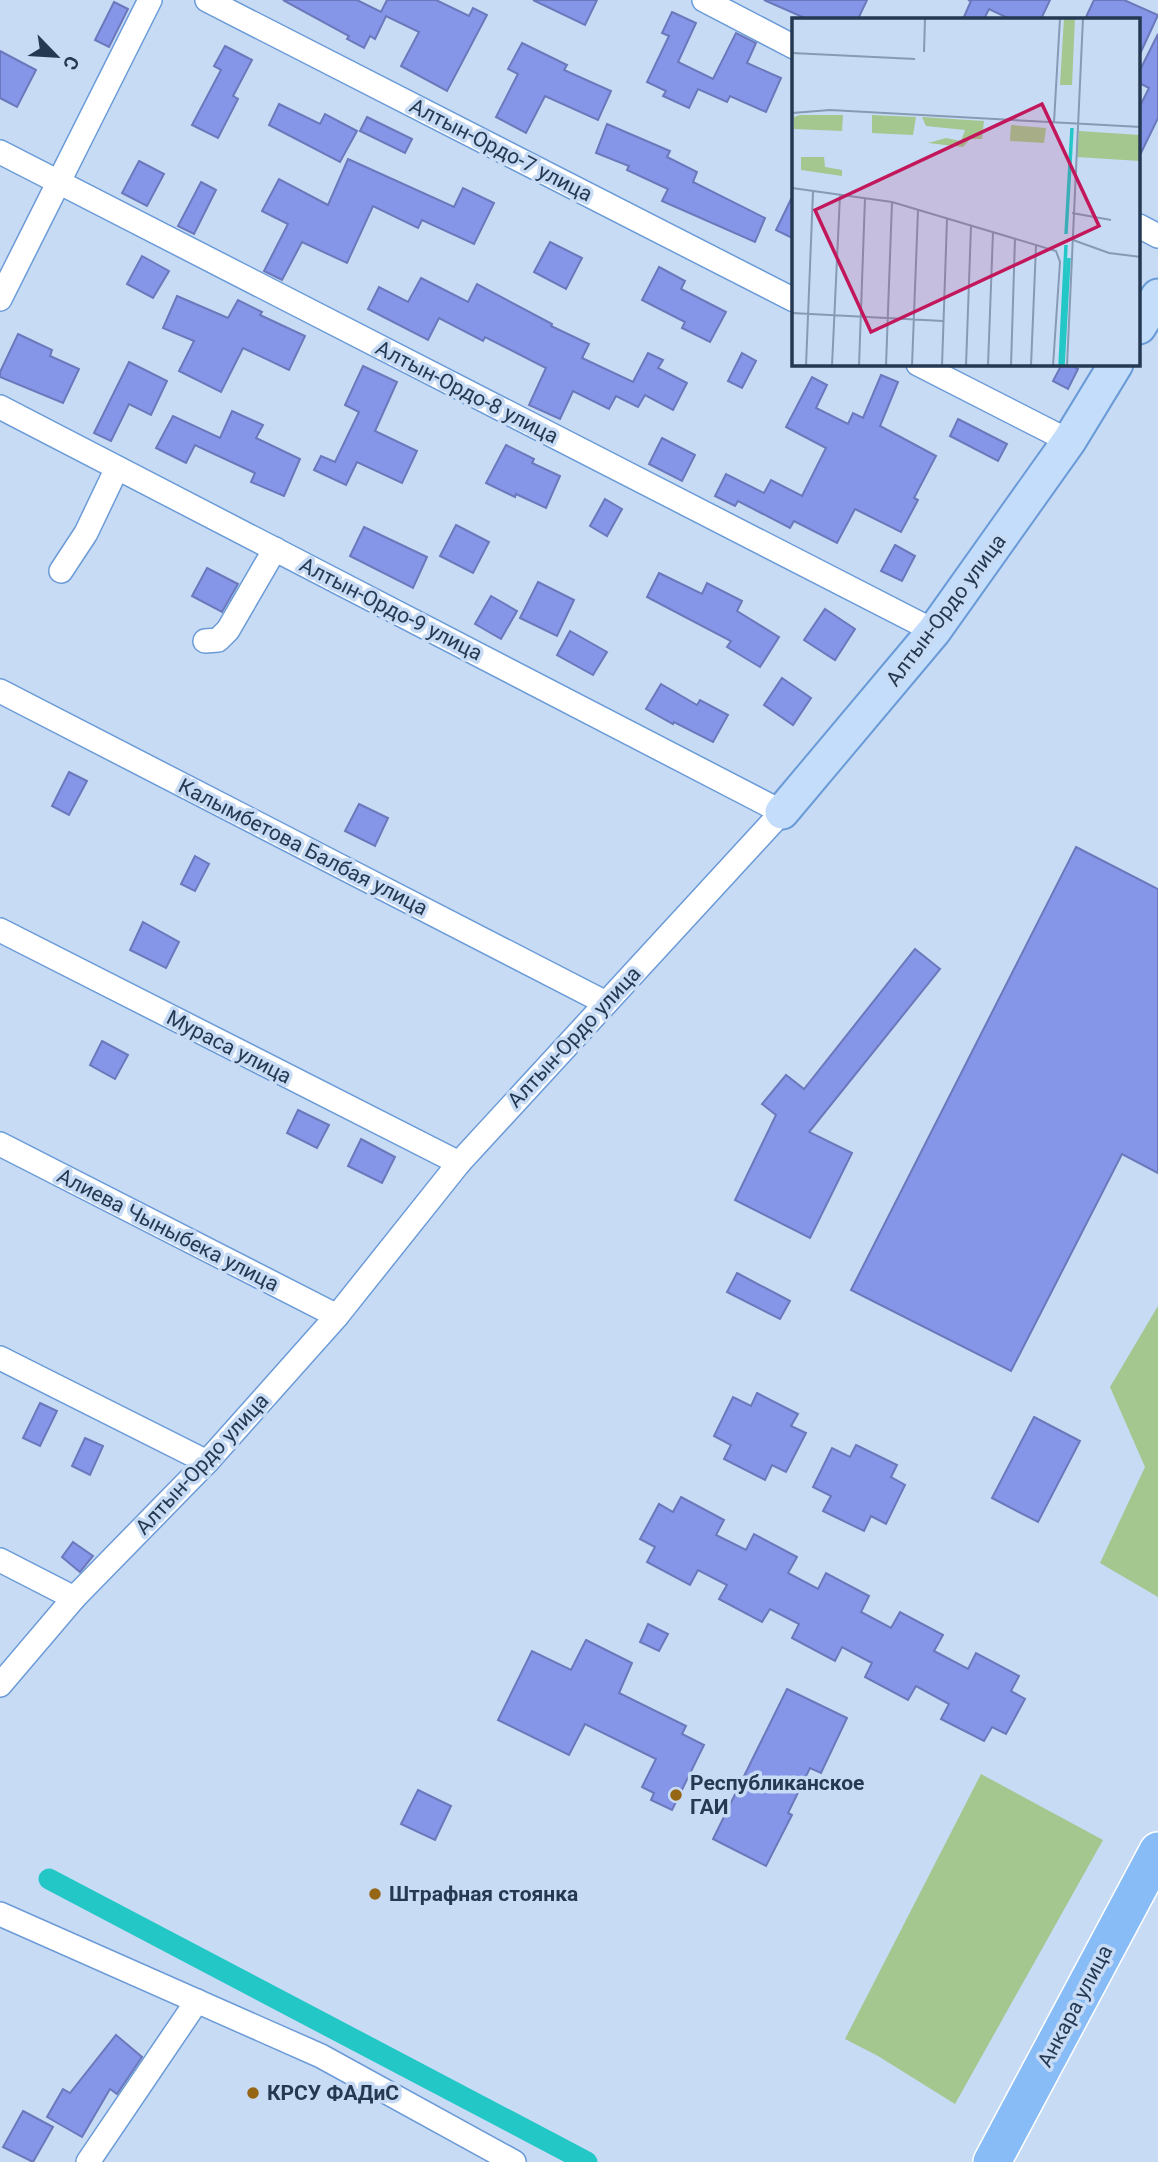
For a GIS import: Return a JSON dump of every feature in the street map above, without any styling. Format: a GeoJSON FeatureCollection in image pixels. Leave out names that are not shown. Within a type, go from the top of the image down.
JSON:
{"type":"FeatureCollection","features":[{"type":"Feature","properties":{"kind":"main road","name":"Анкара улица"},"geometry":{"type":"LineString","coordinates":[[996,2160],[1158,1851]]}},
{"type":"Feature","properties":{"kind":"street"},"geometry":{"type":"LineString","coordinates":[[0,299],[150,0]]}},
{"type":"Feature","properties":{"kind":"street","name":"Алтын-Ордо-7 улица"},"geometry":{"type":"LineString","coordinates":[[207,0],[792,299]]}},
{"type":"Feature","properties":{"kind":"street"},"geometry":{"type":"LineString","coordinates":[[704,0],[792,46]]}},
{"type":"Feature","properties":{"kind":"street","name":"Алтын-Ордо-8 улица"},"geometry":{"type":"LineString","coordinates":[[0,152],[934,631]]}},
{"type":"Feature","properties":{"kind":"street"},"geometry":{"type":"LineString","coordinates":[[1140,227],[1158,236]]}},
{"type":"Feature","properties":{"kind":"street"},"geometry":{"type":"LineString","coordinates":[[1140,325],[1158,296]]}},
{"type":"Feature","properties":{"kind":"street"},"geometry":{"type":"LineString","coordinates":[[922,366],[1069,441]]}},
{"type":"Feature","properties":{"kind":"street","name":"Алтын-Ордо улица"},"geometry":{"type":"LineString","coordinates":[[0,1685],[74,1598],[207,1462],[337,1316],[459,1163],[782,812],[934,631],[1069,441],[1115,366]]}},
{"type":"Feature","properties":{"kind":"street","name":"Алтын-Ордо-9 улица"},"geometry":{"type":"LineString","coordinates":[[0,407],[782,812]]}},
{"type":"Feature","properties":{"kind":"street"},"geometry":{"type":"LineString","coordinates":[[61,571],[86,533],[117,468]]}},
{"type":"Feature","properties":{"kind":"street"},"geometry":{"type":"LineString","coordinates":[[205,641],[218,640],[228,630],[275,549]]}},
{"type":"Feature","properties":{"kind":"street","name":"Калымбетова Балбая улица"},"geometry":{"type":"LineString","coordinates":[[0,691],[606,1003]]}},
{"type":"Feature","properties":{"kind":"street","name":"Мураса улица"},"geometry":{"type":"LineString","coordinates":[[0,930],[459,1163]]}},
{"type":"Feature","properties":{"kind":"street","name":"Алиева Чыныбека улица"},"geometry":{"type":"LineString","coordinates":[[0,1144],[337,1316]]}},
{"type":"Feature","properties":{"kind":"street"},"geometry":{"type":"LineString","coordinates":[[0,1358],[207,1462]]}},
{"type":"Feature","properties":{"kind":"street"},"geometry":{"type":"LineString","coordinates":[[0,1560],[74,1598]]}},
{"type":"Feature","properties":{"kind":"street"},"geometry":{"type":"LineString","coordinates":[[0,1914],[321,2056],[514,2162]]}},
{"type":"Feature","properties":{"kind":"street"},"geometry":{"type":"LineString","coordinates":[[88,2162],[197,2001]]}},
{"type":"Feature","properties":{"kind":"green space"},"geometry":{"type":"Polygon","coordinates":[[[1158,1306],[1158,1597],[1100,1563],[1145,1467],[1110,1387],[1158,1306]]]}},
{"type":"Feature","properties":{"kind":"green space"},"geometry":{"type":"Polygon","coordinates":[[[981,1774],[1103,1840],[955,2104],[878,2056],[845,2039],[981,1774]]]}},
{"type":"Feature","properties":{"kind":"building"},"geometry":{"type":"Polygon","coordinates":[[[283,0],[357,0],[381,12],[387,0],[436,0],[469,16],[473,8],[487,15],[447,91],[401,66],[419,32],[386,16],[375,39],[370,36],[364,48],[347,39],[349,36],[283,0]]]}},
{"type":"Feature","properties":{"kind":"building"},"geometry":{"type":"Polygon","coordinates":[[[533,0],[597,0],[585,25],[533,0]]]}},
{"type":"Feature","properties":{"kind":"building"},"geometry":{"type":"Polygon","coordinates":[[[764,0],[867,0],[858,18],[805,18],[764,0]]]}},
{"type":"Feature","properties":{"kind":"building"},"geometry":{"type":"Polygon","coordinates":[[[968,0],[1050,0],[1041,18],[1008,18],[989,9],[984,18],[963,18],[971,1],[968,0]]]}},
{"type":"Feature","properties":{"kind":"building"},"geometry":{"type":"Polygon","coordinates":[[[1094,0],[1124,0],[1158,15],[1140,54],[1140,18],[1085,18],[1094,0]]]}},
{"type":"Feature","properties":{"kind":"building"},"geometry":{"type":"Polygon","coordinates":[[[114,2],[128,9],[109,47],[95,40],[114,2]]]}},
{"type":"Feature","properties":{"kind":"building"},"geometry":{"type":"Polygon","coordinates":[[[672,12],[696,23],[678,62],[713,79],[736,33],[756,43],[747,63],[781,78],[766,112],[730,96],[727,102],[698,89],[689,108],[663,96],[666,91],[647,82],[669,36],[662,33],[672,12]]]}},
{"type":"Feature","properties":{"kind":"building"},"geometry":{"type":"Polygon","coordinates":[[[1158,34],[1158,118],[1140,155],[1140,106],[1149,88],[1140,84],[1140,70],[1158,34]]]}},
{"type":"Feature","properties":{"kind":"building"},"geometry":{"type":"Polygon","coordinates":[[[522,43],[567,65],[564,70],[611,91],[598,120],[545,96],[526,133],[496,117],[518,74],[508,69],[522,43]]]}},
{"type":"Feature","properties":{"kind":"building"},"geometry":{"type":"Polygon","coordinates":[[[225,46],[252,60],[233,96],[238,99],[218,138],[192,125],[221,70],[214,66],[225,46]]]}},
{"type":"Feature","properties":{"kind":"building"},"geometry":{"type":"Polygon","coordinates":[[[0,51],[36,70],[17,107],[0,98],[0,51]]]}},
{"type":"Feature","properties":{"kind":"building"},"geometry":{"type":"Polygon","coordinates":[[[279,104],[320,124],[325,114],[357,131],[340,162],[269,125],[279,104]]]}},
{"type":"Feature","properties":{"kind":"building"},"geometry":{"type":"Polygon","coordinates":[[[367,117],[412,139],[405,153],[360,131],[367,117]]]}},
{"type":"Feature","properties":{"kind":"building"},"geometry":{"type":"Polygon","coordinates":[[[607,124],[670,151],[667,157],[697,172],[693,182],[765,218],[755,242],[662,201],[668,189],[627,170],[629,166],[596,153],[607,124]]]}},
{"type":"Feature","properties":{"kind":"building"},"geometry":{"type":"Polygon","coordinates":[[[348,159],[454,207],[463,188],[494,203],[474,244],[422,220],[418,228],[373,206],[347,263],[302,242],[282,280],[264,271],[288,224],[262,211],[279,179],[328,205],[348,159]]]}},
{"type":"Feature","properties":{"kind":"building"},"geometry":{"type":"Polygon","coordinates":[[[139,161],[164,174],[147,206],[122,193],[139,161]]]}},
{"type":"Feature","properties":{"kind":"building"},"geometry":{"type":"Polygon","coordinates":[[[201,182],[216,190],[194,234],[178,226],[201,182]]]}},
{"type":"Feature","properties":{"kind":"building"},"geometry":{"type":"Polygon","coordinates":[[[792,197],[792,238],[776,230],[792,197]]]}},
{"type":"Feature","properties":{"kind":"building"},"geometry":{"type":"Polygon","coordinates":[[[550,242],[582,258],[566,289],[534,272],[550,242]]]}},
{"type":"Feature","properties":{"kind":"building"},"geometry":{"type":"Polygon","coordinates":[[[142,256],[169,271],[153,298],[127,284],[142,256]]]}},
{"type":"Feature","properties":{"kind":"building"},"geometry":{"type":"Polygon","coordinates":[[[659,267],[685,281],[681,289],[726,312],[710,342],[682,328],[685,322],[642,300],[659,267]]]}},
{"type":"Feature","properties":{"kind":"building"},"geometry":{"type":"Polygon","coordinates":[[[421,278],[468,302],[477,284],[589,344],[582,358],[633,382],[648,353],[663,360],[658,368],[687,383],[673,410],[645,395],[638,407],[616,396],[609,409],[573,391],[560,419],[529,405],[546,368],[485,337],[483,341],[439,318],[428,340],[368,309],[379,287],[408,302],[421,278]]]}},
{"type":"Feature","properties":{"kind":"building"},"geometry":{"type":"Polygon","coordinates":[[[177,296],[228,318],[238,300],[262,312],[260,315],[305,336],[289,370],[243,348],[221,392],[179,371],[194,341],[163,328],[177,296]]]}},
{"type":"Feature","properties":{"kind":"building"},"geometry":{"type":"Polygon","coordinates":[[[18,334],[52,350],[50,356],[79,369],[63,403],[0,377],[18,334]]]}},
{"type":"Feature","properties":{"kind":"building"},"geometry":{"type":"Polygon","coordinates":[[[742,353],[756,361],[742,388],[728,381],[742,353]]]}},
{"type":"Feature","properties":{"kind":"building"},"geometry":{"type":"Polygon","coordinates":[[[129,362],[167,381],[151,415],[129,404],[111,441],[94,433],[129,362]]]}},
{"type":"Feature","properties":{"kind":"building"},"geometry":{"type":"Polygon","coordinates":[[[363,366],[397,382],[375,431],[417,451],[402,483],[357,462],[346,485],[314,470],[321,456],[335,462],[359,412],[345,405],[363,366]]]}},
{"type":"Feature","properties":{"kind":"building"},"geometry":{"type":"Polygon","coordinates":[[[1061,366],[1078,369],[1068,389],[1053,381],[1061,366]]]}},
{"type":"Feature","properties":{"kind":"building"},"geometry":{"type":"Polygon","coordinates":[[[881,375],[898,382],[880,426],[936,456],[914,498],[918,500],[901,532],[855,509],[837,543],[794,521],[790,528],[738,501],[735,506],[715,496],[726,474],[764,493],[771,480],[802,496],[826,448],[786,427],[812,377],[827,385],[816,408],[848,424],[853,413],[863,418],[881,375]]]}},
{"type":"Feature","properties":{"kind":"building"},"geometry":{"type":"Polygon","coordinates":[[[232,411],[263,425],[256,438],[300,459],[284,496],[251,482],[255,473],[195,445],[186,463],[156,448],[173,416],[220,438],[232,411]]]}},
{"type":"Feature","properties":{"kind":"building"},"geometry":{"type":"Polygon","coordinates":[[[958,419],[1007,444],[998,461],[950,436],[958,419]]]}},
{"type":"Feature","properties":{"kind":"building"},"geometry":{"type":"Polygon","coordinates":[[[662,438],[695,455],[682,481],[649,464],[662,438]]]}},
{"type":"Feature","properties":{"kind":"building"},"geometry":{"type":"Polygon","coordinates":[[[506,445],[534,459],[532,463],[560,476],[546,508],[486,483],[506,445]]]}},
{"type":"Feature","properties":{"kind":"building"},"geometry":{"type":"Polygon","coordinates":[[[605,499],[622,509],[607,536],[590,526],[605,499]]]}},
{"type":"Feature","properties":{"kind":"building"},"geometry":{"type":"Polygon","coordinates":[[[456,525],[489,542],[473,573],[440,556],[456,525]]]}},
{"type":"Feature","properties":{"kind":"building"},"geometry":{"type":"Polygon","coordinates":[[[364,527],[427,557],[413,588],[350,556],[364,527]]]}},
{"type":"Feature","properties":{"kind":"building"},"geometry":{"type":"Polygon","coordinates":[[[895,545],[915,556],[902,581],[881,571],[895,545]]]}},
{"type":"Feature","properties":{"kind":"building"},"geometry":{"type":"Polygon","coordinates":[[[207,568],[238,584],[222,612],[192,596],[207,568]]]}},
{"type":"Feature","properties":{"kind":"building"},"geometry":{"type":"Polygon","coordinates":[[[659,573],[702,594],[707,583],[742,601],[737,611],[779,637],[760,667],[727,647],[731,641],[647,597],[659,573]]]}},
{"type":"Feature","properties":{"kind":"building"},"geometry":{"type":"Polygon","coordinates":[[[538,582],[574,600],[557,636],[520,618],[538,582]]]}},
{"type":"Feature","properties":{"kind":"building"},"geometry":{"type":"Polygon","coordinates":[[[491,596],[517,611],[501,639],[475,624],[491,596]]]}},
{"type":"Feature","properties":{"kind":"building"},"geometry":{"type":"Polygon","coordinates":[[[825,609],[855,629],[835,660],[804,640],[825,609]]]}},
{"type":"Feature","properties":{"kind":"building"},"geometry":{"type":"Polygon","coordinates":[[[570,631],[607,652],[593,675],[557,655],[570,631]]]}},
{"type":"Feature","properties":{"kind":"building"},"geometry":{"type":"Polygon","coordinates":[[[782,678],[811,698],[793,725],[764,705],[782,678]]]}},
{"type":"Feature","properties":{"kind":"building"},"geometry":{"type":"Polygon","coordinates":[[[661,684],[697,705],[700,700],[728,715],[713,742],[646,709],[661,684]]]}},
{"type":"Feature","properties":{"kind":"building"},"geometry":{"type":"Polygon","coordinates":[[[69,772],[87,781],[69,815],[52,806],[69,772]]]}},
{"type":"Feature","properties":{"kind":"building"},"geometry":{"type":"Polygon","coordinates":[[[359,804],[388,818],[375,846],[345,831],[359,804]]]}},
{"type":"Feature","properties":{"kind":"building"},"geometry":{"type":"Polygon","coordinates":[[[1076,847],[1158,889],[1158,1173],[1122,1154],[1011,1371],[851,1290],[1076,847]]]}},
{"type":"Feature","properties":{"kind":"building"},"geometry":{"type":"Polygon","coordinates":[[[195,856],[209,864],[195,891],[181,884],[195,856]]]}},
{"type":"Feature","properties":{"kind":"building"},"geometry":{"type":"Polygon","coordinates":[[[143,922],[179,942],[166,968],[130,950],[143,922]]]}},
{"type":"Feature","properties":{"kind":"building"},"geometry":{"type":"Polygon","coordinates":[[[915,949],[940,969],[809,1132],[852,1153],[810,1238],[735,1200],[776,1115],[762,1104],[786,1075],[804,1089],[915,949]]]}},
{"type":"Feature","properties":{"kind":"building"},"geometry":{"type":"Polygon","coordinates":[[[102,1041],[128,1055],[115,1079],[90,1065],[102,1041]]]}},
{"type":"Feature","properties":{"kind":"building"},"geometry":{"type":"Polygon","coordinates":[[[298,1110],[329,1125],[317,1148],[287,1133],[298,1110]]]}},
{"type":"Feature","properties":{"kind":"building"},"geometry":{"type":"Polygon","coordinates":[[[361,1139],[395,1157],[382,1183],[348,1166],[361,1139]]]}},
{"type":"Feature","properties":{"kind":"building"},"geometry":{"type":"Polygon","coordinates":[[[737,1273],[790,1301],[780,1319],[727,1292],[737,1273]]]}},
{"type":"Feature","properties":{"kind":"building"},"geometry":{"type":"Polygon","coordinates":[[[757,1393],[798,1414],[791,1426],[806,1433],[786,1472],[772,1465],[765,1480],[724,1459],[731,1445],[714,1436],[733,1397],[751,1406],[757,1393]]]}},
{"type":"Feature","properties":{"kind":"building"},"geometry":{"type":"Polygon","coordinates":[[[40,1403],[57,1411],[40,1446],[23,1438],[40,1403]]]}},
{"type":"Feature","properties":{"kind":"building"},"geometry":{"type":"Polygon","coordinates":[[[1034,1417],[1080,1441],[1038,1522],[992,1498],[1034,1417]]]}},
{"type":"Feature","properties":{"kind":"building"},"geometry":{"type":"Polygon","coordinates":[[[85,1438],[103,1446],[90,1475],[72,1466],[85,1438]]]}},
{"type":"Feature","properties":{"kind":"building"},"geometry":{"type":"Polygon","coordinates":[[[856,1445],[897,1465],[891,1477],[905,1485],[886,1524],[871,1516],[864,1531],[823,1511],[831,1496],[813,1487],[832,1448],[850,1457],[856,1445]]]}},
{"type":"Feature","properties":{"kind":"building"},"geometry":{"type":"Polygon","coordinates":[[[681,1497],[724,1520],[716,1535],[746,1550],[754,1534],[797,1557],[788,1573],[818,1589],[826,1573],[869,1596],[861,1612],[891,1628],[900,1612],[943,1635],[934,1651],[968,1669],[976,1653],[1019,1676],[1011,1691],[1025,1699],[1006,1734],[992,1727],[984,1741],[941,1719],[949,1704],[916,1686],[908,1700],[865,1677],[872,1663],[842,1647],[835,1661],[792,1638],[799,1624],[770,1609],[762,1622],[719,1599],[727,1585],[698,1570],[690,1585],[647,1562],[655,1547],[640,1539],[659,1504],[673,1512],[681,1497]]]}},
{"type":"Feature","properties":{"kind":"building"},"geometry":{"type":"Polygon","coordinates":[[[73,1542],[93,1556],[80,1572],[62,1557],[73,1542]]]}},
{"type":"Feature","properties":{"kind":"building"},"geometry":{"type":"Polygon","coordinates":[[[648,1624],[668,1634],[659,1651],[640,1642],[648,1624]]]}},
{"type":"Feature","properties":{"kind":"building"},"geometry":{"type":"Polygon","coordinates":[[[586,1640],[632,1663],[619,1693],[686,1726],[682,1734],[704,1745],[672,1810],[651,1800],[654,1793],[642,1787],[656,1759],[585,1724],[569,1755],[498,1720],[532,1651],[571,1670],[586,1640]]]}},
{"type":"Feature","properties":{"kind":"building"},"geometry":{"type":"Polygon","coordinates":[[[787,1689],[847,1718],[821,1773],[810,1768],[788,1813],[792,1815],[766,1866],[713,1839],[787,1689]]]}},
{"type":"Feature","properties":{"kind":"building"},"geometry":{"type":"Polygon","coordinates":[[[418,1790],[451,1806],[435,1840],[401,1824],[418,1790]]]}},
{"type":"Feature","properties":{"kind":"building"},"geometry":{"type":"Polygon","coordinates":[[[116,2035],[142,2057],[117,2094],[110,2089],[82,2137],[47,2117],[63,2089],[70,2093],[116,2035]]]}},
{"type":"Feature","properties":{"kind":"building"},"geometry":{"type":"Polygon","coordinates":[[[23,2111],[53,2127],[33,2162],[3,2147],[23,2111]]]}},
{"type":"Feature","properties":{"kind":"waterway"},"geometry":{"type":"LineString","coordinates":[[49,1879],[587,2162]]}},
{"type":"Feature","properties":{"kind":"place","name":"Республиканское ГАИ"},"geometry":{"type":"Point","coordinates":[676,1795]}},
{"type":"Feature","properties":{"kind":"place","name":"Штрафная стоянка"},"geometry":{"type":"Point","coordinates":[375,1894]}},
{"type":"Feature","properties":{"kind":"place","name":"КРСУ ФАДиС"},"geometry":{"type":"Point","coordinates":[253,2093]}}]}
